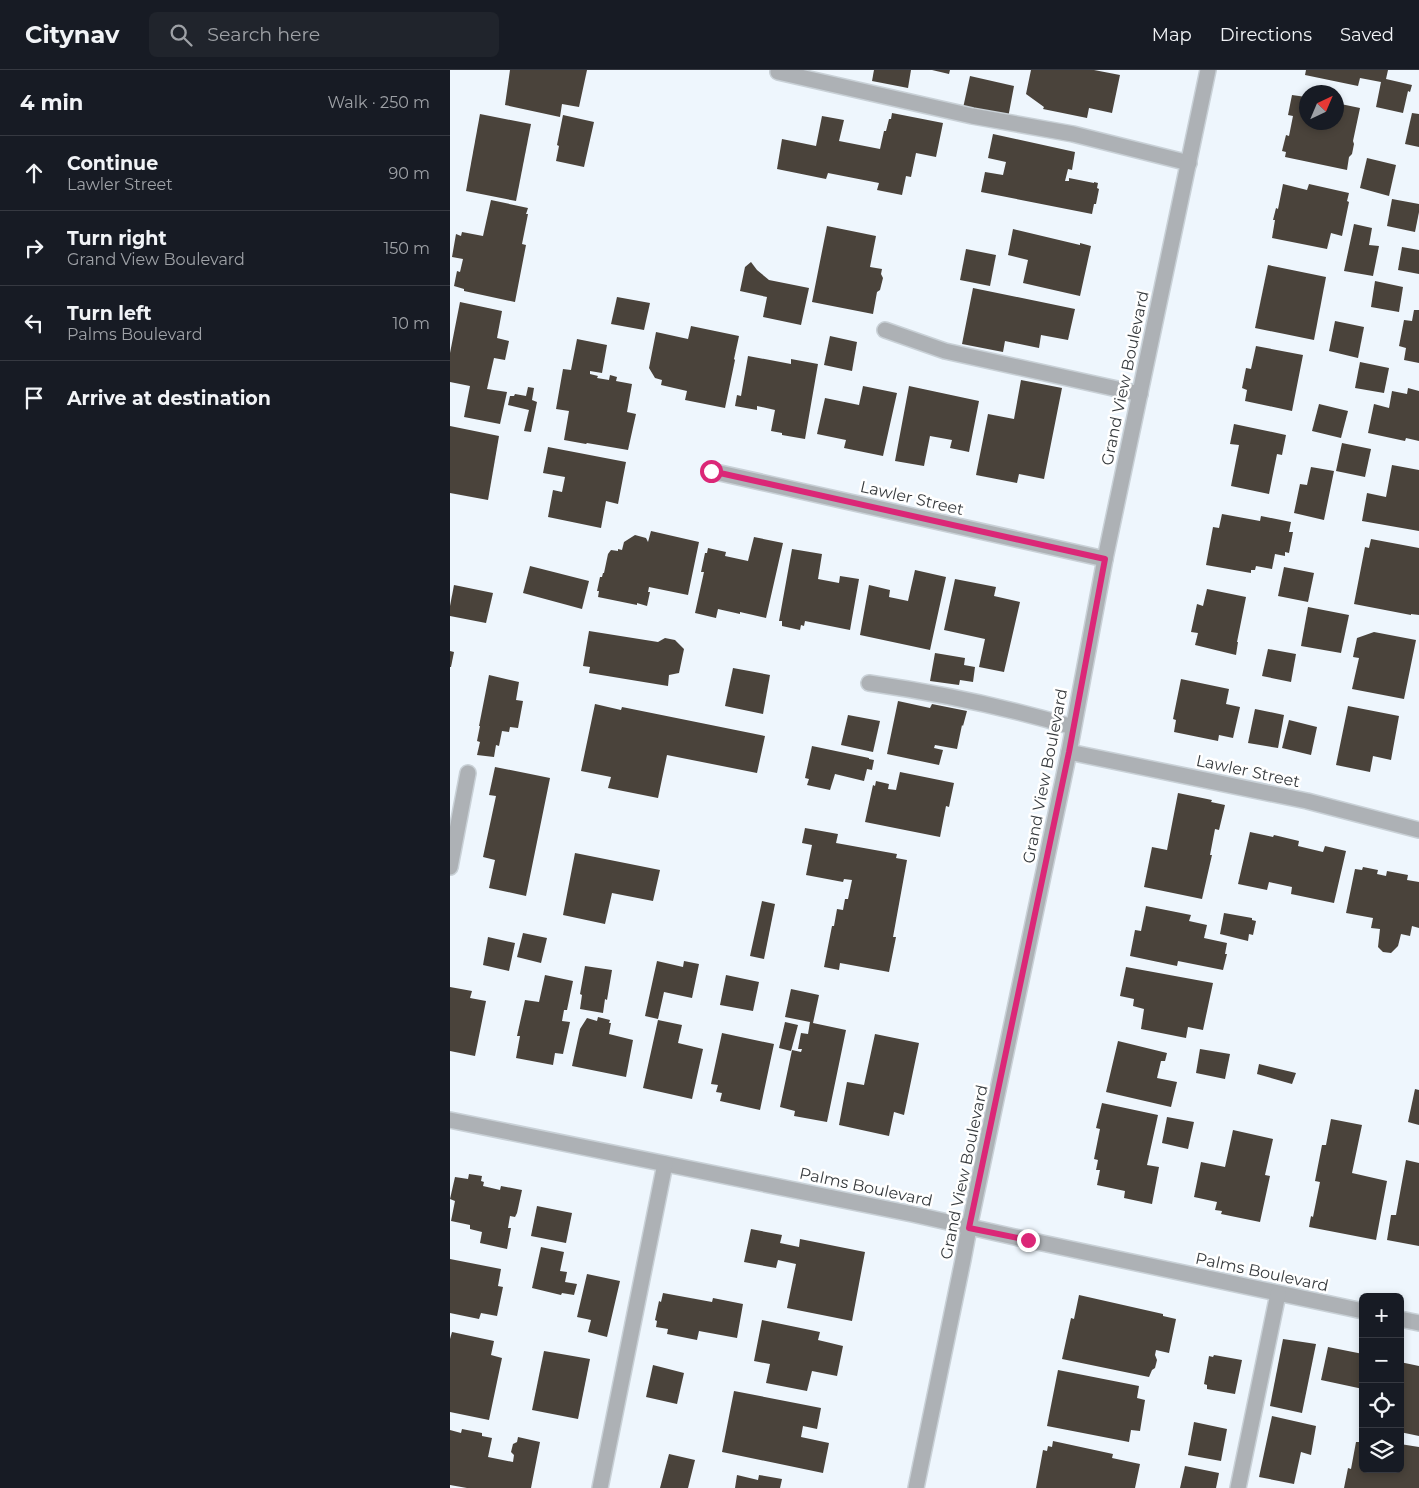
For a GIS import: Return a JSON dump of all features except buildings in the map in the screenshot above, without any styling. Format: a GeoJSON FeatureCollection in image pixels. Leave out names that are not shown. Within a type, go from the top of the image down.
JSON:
{"type":"FeatureCollection","features":[{"type":"Feature","properties":{"kind":"street","name":"Grand View Boulevard"},"geometry":{"type":"LineString","coordinates":[[916,1488],[1069,752],[1105,559],[1208,70]]}},
{"type":"Feature","properties":{"kind":"street"},"geometry":{"type":"LineString","coordinates":[[778,72],[972,116],[1073,134],[1189,164]]}},
{"type":"Feature","properties":{"kind":"street"},"geometry":{"type":"LineString","coordinates":[[885,330],[945,351],[1140,394]]}},
{"type":"Feature","properties":{"kind":"street","name":"Lawler Street"},"geometry":{"type":"LineString","coordinates":[[711,471],[1105,559]]}},
{"type":"Feature","properties":{"kind":"street"},"geometry":{"type":"LineString","coordinates":[[869,683],[924,690],[1028,713],[1074,727]]}},
{"type":"Feature","properties":{"kind":"street","name":"Lawler Street"},"geometry":{"type":"LineString","coordinates":[[1069,752],[1306,801],[1419,830]]}},
{"type":"Feature","properties":{"kind":"street"},"geometry":{"type":"LineString","coordinates":[[450,867],[468,773]]}},
{"type":"Feature","properties":{"kind":"street","name":"Palms Boulevard"},"geometry":{"type":"LineString","coordinates":[[450,1120],[903,1212],[969,1228],[1359,1310]]}},
{"type":"Feature","properties":{"kind":"street"},"geometry":{"type":"LineString","coordinates":[[600,1488],[666,1164]]}},
{"type":"Feature","properties":{"kind":"street"},"geometry":{"type":"LineString","coordinates":[[1238,1488],[1278,1294]]}},
{"type":"Feature","properties":{"kind":"street"},"geometry":{"type":"LineString","coordinates":[[1404,1320],[1419,1323]]}},
{"type":"Feature","properties":{"kind":"route"},"geometry":{"type":"LineString","coordinates":[[711,471],[1105,559],[1069,752],[969,1228],[1028,1240]]}}]}
